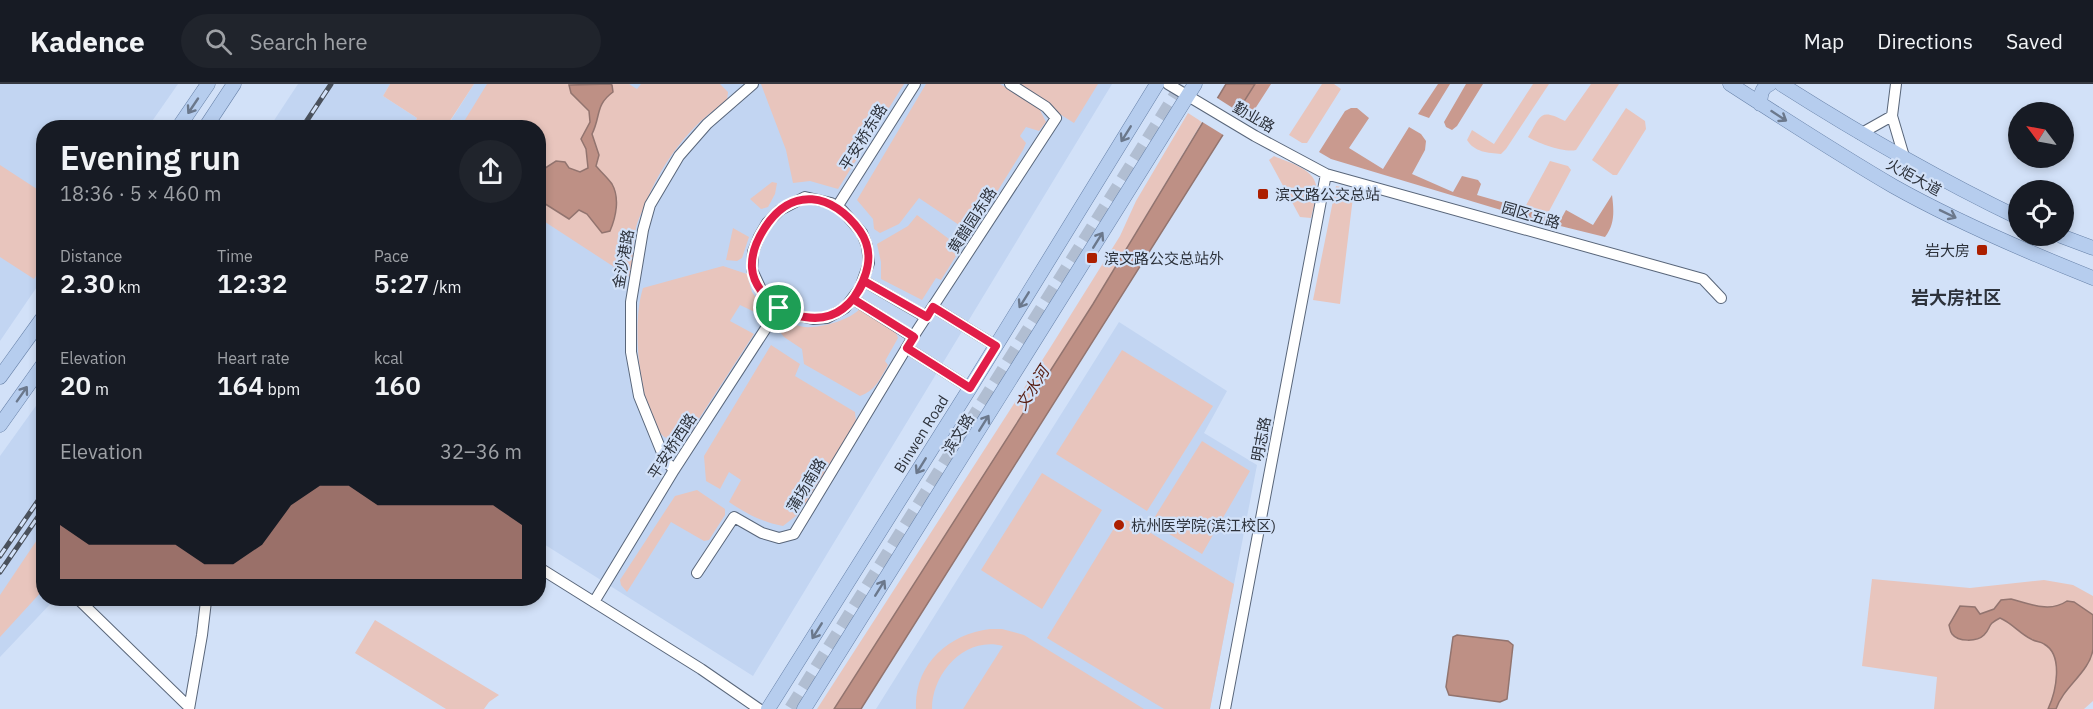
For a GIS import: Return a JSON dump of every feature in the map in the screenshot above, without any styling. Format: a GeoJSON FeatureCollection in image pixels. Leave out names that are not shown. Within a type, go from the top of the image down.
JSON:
{"type":"FeatureCollection","features":[{"type":"Feature","properties":{"kind":"main road"},"geometry":{"type":"LineString","coordinates":[[183,120],[208,84]]}},
{"type":"Feature","properties":{"kind":"main road"},"geometry":{"type":"LineString","coordinates":[[210,120],[234,84]]}},
{"type":"Feature","properties":{"kind":"main road","name":"Binwen Road"},"geometry":{"type":"LineString","coordinates":[[768,709],[970,388],[1156,84]]}},
{"type":"Feature","properties":{"kind":"main road","name":"火炬大道"},"geometry":{"type":"LineString","coordinates":[[1730,84],[1802,131],[1904,192],[1998,238],[2093,278]]}},
{"type":"Feature","properties":{"kind":"main road"},"geometry":{"type":"LineString","coordinates":[[1760,104],[1761,92],[1770,84]]}},
{"type":"Feature","properties":{"kind":"main road","name":"火炬大道"},"geometry":{"type":"LineString","coordinates":[[1781,84],[1905,160],[2008,212]]}},
{"type":"Feature","properties":{"kind":"main road","name":"滨文路"},"geometry":{"type":"LineString","coordinates":[[804,709],[1191,90]]}},
{"type":"Feature","properties":{"kind":"main road"},"geometry":{"type":"LineString","coordinates":[[2074,241],[2093,248]]}},
{"type":"Feature","properties":{"kind":"main road"},"geometry":{"type":"LineString","coordinates":[[0,377],[36,327]]}},
{"type":"Feature","properties":{"kind":"main road"},"geometry":{"type":"LineString","coordinates":[[0,425],[36,374]]}},
{"type":"Feature","properties":{"kind":"street","name":"金沙港路"},"geometry":{"type":"LineString","coordinates":[[674,470],[665,460],[639,396],[631,352],[631,302],[644,230],[650,205],[679,156],[707,123],[753,84]]}},
{"type":"Feature","properties":{"kind":"street","name":"平安桥东路"},"geometry":{"type":"LineString","coordinates":[[837,207],[915,84]]}},
{"type":"Feature","properties":{"kind":"street","name":"黄醋园东路"},"geometry":{"type":"LineString","coordinates":[[914,337],[1056,118],[1046,107],[1010,84]]}},
{"type":"Feature","properties":{"kind":"street","name":"勤业路"},"geometry":{"type":"LineString","coordinates":[[1168,84],[1191,90],[1201,103],[1326,174]]}},
{"type":"Feature","properties":{"kind":"street"},"geometry":{"type":"LineString","coordinates":[[1896,84],[1892,116],[1905,160]]}},
{"type":"Feature","properties":{"kind":"street"},"geometry":{"type":"LineString","coordinates":[[1860,134],[1892,116]]}},
{"type":"Feature","properties":{"kind":"street","name":"园区五路"},"geometry":{"type":"LineString","coordinates":[[1326,174],[1703,279],[1721,298]]}},
{"type":"Feature","properties":{"kind":"street","name":"明志路"},"geometry":{"type":"LineString","coordinates":[[1225,709],[1326,174]]}},
{"type":"Feature","properties":{"kind":"street"},"geometry":{"type":"LineString","coordinates":[[819,199],[837,207],[857,227],[867,246],[870,263],[864,281],[845,308],[827,318],[786,313],[765,298],[752,270],[753,252],[759,237],[773,216],[798,200],[819,199]]}},
{"type":"Feature","properties":{"kind":"street"},"geometry":{"type":"LineString","coordinates":[[864,281],[927,317]]}},
{"type":"Feature","properties":{"kind":"street"},"geometry":{"type":"LineString","coordinates":[[853,299],[914,337]]}},
{"type":"Feature","properties":{"kind":"street"},"geometry":{"type":"LineString","coordinates":[[933,307],[996,346]]}},
{"type":"Feature","properties":{"kind":"street","name":"平安桥西路"},"geometry":{"type":"LineString","coordinates":[[594,602],[674,470],[779,308]]}},
{"type":"Feature","properties":{"kind":"street","name":"蒲场南路"},"geometry":{"type":"LineString","coordinates":[[697,573],[734,517],[762,533],[779,538],[794,534],[914,337]]}},
{"type":"Feature","properties":{"kind":"street"},"geometry":{"type":"LineString","coordinates":[[907,348],[970,388]]}},
{"type":"Feature","properties":{"kind":"street"},"geometry":{"type":"LineString","coordinates":[[546,572],[701,669],[759,709]]}},
{"type":"Feature","properties":{"kind":"street"},"geometry":{"type":"LineString","coordinates":[[86,606],[189,708]]}},
{"type":"Feature","properties":{"kind":"street"},"geometry":{"type":"LineString","coordinates":[[189,708],[205,606]]}},
{"type":"Feature","properties":{"kind":"shaded area"},"geometry":{"type":"Polygon","coordinates":[[[0,84],[178,84],[153,120],[36,120],[36,288],[0,341],[0,84]]]}},
{"type":"Feature","properties":{"kind":"shaded area"},"geometry":{"type":"Polygon","coordinates":[[[298,84],[390,84],[383,96],[417,118],[416,120],[274,120],[298,84]]]}},
{"type":"Feature","properties":{"kind":"shaded area"},"geometry":{"type":"Polygon","coordinates":[[[390,84],[474,84],[451,120],[416,120],[417,118],[383,96],[390,84]]]}},
{"type":"Feature","properties":{"kind":"shaded area"},"geometry":{"type":"Polygon","coordinates":[[[474,84],[1112,84],[753,676],[546,545],[546,120],[451,120],[474,84]]]}},
{"type":"Feature","properties":{"kind":"shaded area"},"geometry":{"type":"Polygon","coordinates":[[[487,84],[629,84],[637,89],[641,84],[720,84],[728,92],[727,101],[700,122],[678,147],[659,175],[636,227],[631,278],[546,223],[546,120],[465,120],[487,84]]]}},
{"type":"Feature","properties":{"kind":"shaded area"},"geometry":{"type":"Polygon","coordinates":[[[761,84],[904,84],[838,189],[810,181],[793,183],[786,150],[761,84]]]}},
{"type":"Feature","properties":{"kind":"shaded area"},"geometry":{"type":"Polygon","coordinates":[[[926,84],[1000,84],[1038,106],[1046,122],[1039,131],[1026,127],[1020,136],[1026,143],[1023,150],[974,229],[965,229],[919,198],[899,224],[880,233],[874,229],[873,219],[857,200],[926,84]]]}},
{"type":"Feature","properties":{"kind":"shaded area"},"geometry":{"type":"Polygon","coordinates":[[[1012,84],[1098,84],[1074,123],[1012,84]]]}},
{"type":"Feature","properties":{"kind":"shaded area"},"geometry":{"type":"Polygon","coordinates":[[[1226,84],[1255,84],[861,709],[834,709],[1093,304],[1226,84]]]}},
{"type":"Feature","properties":{"kind":"shaded area"},"geometry":{"type":"Polygon","coordinates":[[[1255,84],[1271,84],[1251,115],[1245,116],[1237,111],[1255,84]]]}},
{"type":"Feature","properties":{"kind":"shaded area"},"geometry":{"type":"Polygon","coordinates":[[[1322,84],[1334,84],[1341,89],[1307,143],[1302,143],[1289,135],[1322,84]]]}},
{"type":"Feature","properties":{"kind":"shaded area"},"geometry":{"type":"Polygon","coordinates":[[[1438,84],[1450,84],[1429,118],[1418,114],[1438,84]]]}},
{"type":"Feature","properties":{"kind":"shaded area"},"geometry":{"type":"Polygon","coordinates":[[[1466,84],[1483,84],[1457,126],[1452,130],[1446,127],[1444,122],[1466,84]]]}},
{"type":"Feature","properties":{"kind":"shaded area"},"geometry":{"type":"Polygon","coordinates":[[[1533,84],[1549,84],[1501,154],[1482,151],[1470,144],[1467,140],[1472,130],[1494,144],[1533,84]]]}},
{"type":"Feature","properties":{"kind":"shaded area"},"geometry":{"type":"Polygon","coordinates":[[[1591,84],[1619,84],[1576,150],[1551,147],[1528,137],[1542,116],[1550,115],[1565,121],[1591,84]]]}},
{"type":"Feature","properties":{"kind":"shaded area"},"geometry":{"type":"Polygon","coordinates":[[[569,85],[612,85],[613,92],[601,106],[592,134],[599,155],[596,166],[612,184],[616,195],[615,214],[610,231],[602,233],[587,214],[579,210],[569,219],[546,204],[546,167],[556,161],[565,162],[569,168],[580,172],[588,168],[586,149],[581,139],[590,122],[589,111],[571,93],[569,85]]]}},
{"type":"Feature","properties":{"kind":"shaded area"},"geometry":{"type":"Polygon","coordinates":[[[1357,108],[1369,118],[1349,148],[1383,169],[1409,127],[1421,134],[1426,141],[1425,150],[1412,174],[1453,192],[1462,176],[1478,180],[1481,184],[1477,195],[1561,219],[1566,210],[1593,225],[1612,195],[1611,227],[1605,237],[1528,218],[1331,159],[1319,152],[1345,111],[1357,108]]]}},
{"type":"Feature","properties":{"kind":"shaded area"},"geometry":{"type":"Polygon","coordinates":[[[1626,108],[1645,121],[1646,129],[1617,175],[1613,175],[1592,160],[1626,108]]]}},
{"type":"Feature","properties":{"kind":"shaded area"},"geometry":{"type":"Polygon","coordinates":[[[1188,113],[1202,122],[1093,304],[837,709],[817,709],[1120,236],[1136,201],[1188,113]]]}},
{"type":"Feature","properties":{"kind":"shaded area"},"geometry":{"type":"Polygon","coordinates":[[[1274,156],[1299,166],[1314,179],[1316,193],[1311,218],[1300,217],[1269,160],[1274,156]]]}},
{"type":"Feature","properties":{"kind":"shaded area"},"geometry":{"type":"Polygon","coordinates":[[[1550,161],[1568,166],[1571,170],[1547,215],[1524,209],[1550,161]]]}},
{"type":"Feature","properties":{"kind":"shaded area"},"geometry":{"type":"Polygon","coordinates":[[[0,165],[36,188],[36,276],[34,279],[0,257],[0,165]]]}},
{"type":"Feature","properties":{"kind":"shaded area"},"geometry":{"type":"Polygon","coordinates":[[[772,182],[777,183],[775,194],[768,207],[761,209],[750,199],[772,182]]]}},
{"type":"Feature","properties":{"kind":"shaded area"},"geometry":{"type":"Polygon","coordinates":[[[1336,186],[1354,189],[1340,304],[1313,300],[1336,186]]]}},
{"type":"Feature","properties":{"kind":"shaded area"},"geometry":{"type":"Polygon","coordinates":[[[917,215],[961,248],[941,280],[936,278],[922,300],[881,279],[881,262],[877,244],[908,226],[917,215]]]}},
{"type":"Feature","properties":{"kind":"shaded area"},"geometry":{"type":"Polygon","coordinates":[[[733,228],[749,237],[742,258],[737,261],[726,260],[733,228]]]}},
{"type":"Feature","properties":{"kind":"shaded area"},"geometry":{"type":"Polygon","coordinates":[[[723,266],[747,274],[752,292],[767,312],[763,316],[740,305],[730,321],[754,334],[691,431],[675,442],[664,437],[657,428],[650,415],[641,379],[638,320],[643,288],[723,266]]]}},
{"type":"Feature","properties":{"kind":"shaded area"},"geometry":{"type":"Polygon","coordinates":[[[861,308],[896,333],[898,338],[885,361],[888,365],[880,380],[870,391],[860,396],[804,364],[802,349],[784,337],[777,328],[782,320],[807,327],[831,324],[850,316],[861,308]]]}},
{"type":"Feature","properties":{"kind":"shaded area","name":"杭州医学院(滨江校区)"},"geometry":{"type":"Polygon","coordinates":[[[1119,322],[1227,391],[1204,433],[1257,465],[1210,709],[876,709],[1119,322]]]}},
{"type":"Feature","properties":{"kind":"shaded area"},"geometry":{"type":"Polygon","coordinates":[[[771,345],[800,364],[795,376],[855,412],[856,422],[805,504],[799,505],[789,501],[785,507],[797,515],[783,526],[755,517],[729,502],[741,480],[729,472],[720,489],[706,481],[704,456],[771,345]]]}},
{"type":"Feature","properties":{"kind":"shaded area"},"geometry":{"type":"Polygon","coordinates":[[[1122,350],[1213,406],[1147,511],[1056,454],[1122,350]]]}},
{"type":"Feature","properties":{"kind":"shaded area"},"geometry":{"type":"Polygon","coordinates":[[[36,406],[36,606],[48,606],[0,657],[0,456],[36,406]]]}},
{"type":"Feature","properties":{"kind":"shaded area"},"geometry":{"type":"Polygon","coordinates":[[[1202,441],[1250,471],[1202,554],[1151,523],[1202,441]]]}},
{"type":"Feature","properties":{"kind":"shaded area"},"geometry":{"type":"Polygon","coordinates":[[[1042,473],[1102,510],[1042,609],[981,570],[1042,473]]]}},
{"type":"Feature","properties":{"kind":"shaded area"},"geometry":{"type":"Polygon","coordinates":[[[697,490],[725,509],[725,515],[709,540],[704,541],[671,522],[627,592],[620,580],[675,496],[697,490]]]}},
{"type":"Feature","properties":{"kind":"shaded area"},"geometry":{"type":"Polygon","coordinates":[[[1125,520],[1133,522],[1234,584],[1210,709],[1164,709],[1047,638],[1116,525],[1125,520]]]}},
{"type":"Feature","properties":{"kind":"shaded area"},"geometry":{"type":"Polygon","coordinates":[[[36,541],[36,598],[0,637],[0,595],[36,541]]]}},
{"type":"Feature","properties":{"kind":"shaded area"},"geometry":{"type":"Polygon","coordinates":[[[1872,579],[1970,588],[2044,580],[2073,585],[2093,596],[2093,701],[2084,709],[1934,709],[1937,677],[1862,666],[1872,579]]]}},
{"type":"Feature","properties":{"kind":"shaded area"},"geometry":{"type":"Polygon","coordinates":[[[2011,599],[2047,607],[2060,605],[2067,601],[2074,602],[2093,615],[2091,657],[2059,701],[2056,709],[2048,709],[2056,684],[2056,665],[2050,649],[2044,644],[2027,637],[2000,618],[1977,639],[1959,639],[1951,632],[1949,625],[1960,606],[1975,607],[1980,614],[1994,609],[2001,600],[2011,599]]]}},
{"type":"Feature","properties":{"kind":"shaded area"},"geometry":{"type":"Polygon","coordinates":[[[375,620],[499,695],[484,709],[446,709],[355,653],[375,620]]]}},
{"type":"Feature","properties":{"kind":"shaded area"},"geometry":{"type":"Polygon","coordinates":[[[990,629],[1002,629],[1024,635],[1144,709],[963,709],[1003,646],[989,644],[963,652],[944,671],[933,696],[932,709],[916,709],[921,679],[936,654],[960,637],[990,629]]]}},
{"type":"Feature","properties":{"kind":"shaded area"},"geometry":{"type":"Polygon","coordinates":[[[1457,635],[1508,641],[1513,645],[1507,699],[1500,702],[1449,695],[1446,687],[1453,637],[1457,635]]]}},
{"type":"Feature","properties":{"kind":"pier"},"geometry":{"type":"Polygon","coordinates":[[[1214,96],[1239,112],[1225,136],[1199,120],[1214,96]]]}},
{"type":"Feature","properties":{"kind":"tunnel"},"geometry":{"type":"LineString","coordinates":[[792,709],[1184,84]]}},
{"type":"Feature","properties":{"kind":"railway"},"geometry":{"type":"LineString","coordinates":[[307,120],[331,84]]}},
{"type":"Feature","properties":{"kind":"railway"},"geometry":{"type":"LineString","coordinates":[[0,556],[36,504]]}},
{"type":"Feature","properties":{"kind":"railway"},"geometry":{"type":"LineString","coordinates":[[0,572],[36,520]]}},
{"type":"Feature","properties":{"kind":"place","name":"滨文路公交总站"},"geometry":{"type":"Point","coordinates":[1263,194]}},
{"type":"Feature","properties":{"kind":"place","name":"岩大房"},"geometry":{"type":"Point","coordinates":[1982,250]}},
{"type":"Feature","properties":{"kind":"place","name":"滨文路公交总站外"},"geometry":{"type":"Point","coordinates":[1092,258]}},
{"type":"Feature","properties":{"kind":"place","name":"杭州医学院(滨江校区)"},"geometry":{"type":"Point","coordinates":[1119,525]}},
{"type":"Feature","properties":{"kind":"district","name":"岩大房社区"},"geometry":{"type":"Point","coordinates":[1956,297]}},
{"type":"Feature","properties":{"kind":"route"},"geometry":{"type":"LineString","coordinates":[[779,308],[765,298],[752,270],[753,252],[757,241],[767,223],[780,210],[805,198],[819,199],[842,210],[862,233],[867,246],[870,263],[866,276],[853,299],[914,337],[907,348],[970,388],[996,346],[933,307],[927,317],[864,281],[860,288],[853,299],[845,308],[827,318],[813,319],[798,316],[786,313],[779,308]]}},
{"type":"Feature","properties":{"kind":"water label","name":"文水河"},"geometry":{"type":"Point","coordinates":[1032,388]}}]}
